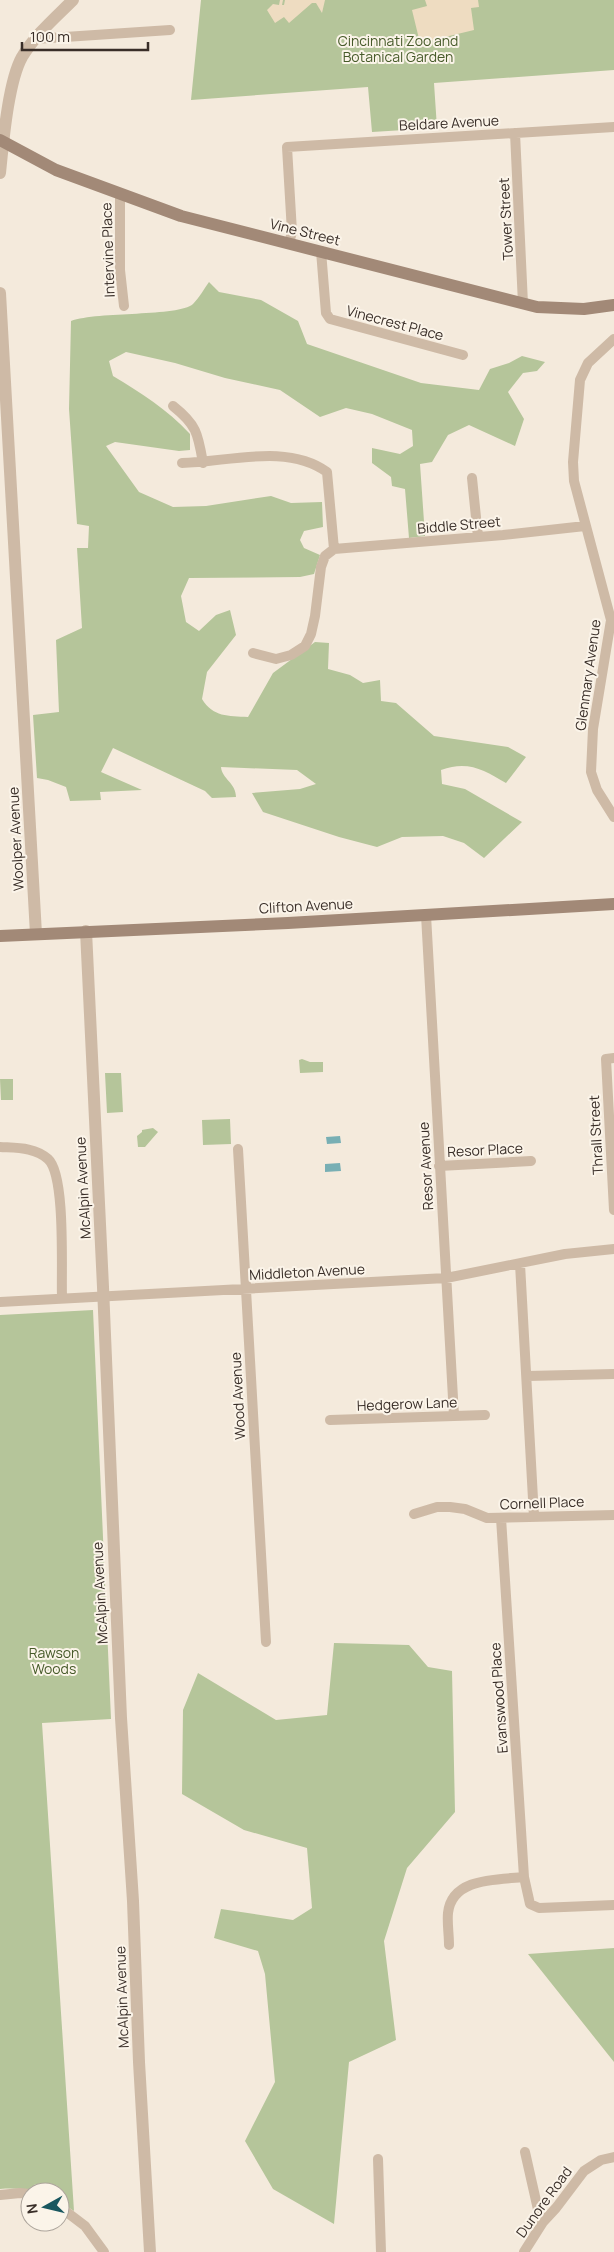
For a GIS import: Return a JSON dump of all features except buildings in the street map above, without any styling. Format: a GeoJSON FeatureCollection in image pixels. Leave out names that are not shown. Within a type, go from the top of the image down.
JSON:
{"type":"FeatureCollection","features":[{"type":"Feature","properties":{"kind":"main road","name":"Vine Street"},"geometry":{"type":"LineString","coordinates":[[1,141],[52,168],[181,216],[523,304],[557,309],[584,309],[614,305]]}},
{"type":"Feature","properties":{"kind":"main road","name":"Clifton Avenue"},"geometry":{"type":"LineString","coordinates":[[0,936],[614,904]]}},
{"type":"Feature","properties":{"kind":"street"},"geometry":{"type":"LineString","coordinates":[[0,173],[1,141],[15,75],[22,58],[35,40],[73,0]]}},
{"type":"Feature","properties":{"kind":"street"},"geometry":{"type":"LineString","coordinates":[[35,40],[170,30]]}},
{"type":"Feature","properties":{"kind":"street","name":"Beldare Avenue"},"geometry":{"type":"LineString","coordinates":[[289,243],[292,232],[287,147],[614,127]]}},
{"type":"Feature","properties":{"kind":"street","name":"Tower Street"},"geometry":{"type":"LineString","coordinates":[[515,133],[523,304]]}},
{"type":"Feature","properties":{"kind":"street","name":"Intervine Place"},"geometry":{"type":"LineString","coordinates":[[120,194],[120,270],[124,306]]}},
{"type":"Feature","properties":{"kind":"street","name":"Vinecrest Place"},"geometry":{"type":"LineString","coordinates":[[321,251],[326,312],[330,319],[463,355]]}},
{"type":"Feature","properties":{"kind":"street","name":"Woolper Avenue"},"geometry":{"type":"LineString","coordinates":[[0,293],[36,934]]}},
{"type":"Feature","properties":{"kind":"street","name":"Glenmary Avenue"},"geometry":{"type":"LineString","coordinates":[[614,339],[588,364],[580,380],[572,462],[574,481],[585,526],[612,619],[593,729],[591,772],[597,790],[614,817]]}},
{"type":"Feature","properties":{"kind":"street"},"geometry":{"type":"LineString","coordinates":[[173,406],[189,418],[198,436],[203,463]]}},
{"type":"Feature","properties":{"kind":"street"},"geometry":{"type":"LineString","coordinates":[[182,463],[203,463],[274,455],[317,465],[326,472],[334,549],[325,556],[321,567],[311,634],[305,646],[291,656],[276,659],[253,653]]}},
{"type":"Feature","properties":{"kind":"street"},"geometry":{"type":"LineString","coordinates":[[472,478],[478,537]]}},
{"type":"Feature","properties":{"kind":"street","name":"Biddle Street"},"geometry":{"type":"LineString","coordinates":[[334,549],[585,526]]}},
{"type":"Feature","properties":{"kind":"street","name":"Resor Avenue"},"geometry":{"type":"LineString","coordinates":[[426,915],[454,1416]]}},
{"type":"Feature","properties":{"kind":"street","name":"McAlpin Avenue"},"geometry":{"type":"LineString","coordinates":[[86,932],[104,1296],[119,1678],[133,1901],[139,2062],[150,2252]]}},
{"type":"Feature","properties":{"kind":"street","name":"Thrall Street"},"geometry":{"type":"LineString","coordinates":[[610,1058],[614,1210]]}},
{"type":"Feature","properties":{"kind":"street"},"geometry":{"type":"LineString","coordinates":[[0,1147],[19,1148],[39,1153],[49,1160],[55,1169],[59,1193],[62,1298]]}},
{"type":"Feature","properties":{"kind":"street","name":"Wood Avenue"},"geometry":{"type":"LineString","coordinates":[[238,1149],[266,1642]]}},
{"type":"Feature","properties":{"kind":"street","name":"Resor Place"},"geometry":{"type":"LineString","coordinates":[[439,1166],[531,1161]]}},
{"type":"Feature","properties":{"kind":"street","name":"Middleton Avenue"},"geometry":{"type":"LineString","coordinates":[[0,1302],[446,1278],[565,1254],[614,1249]]}},
{"type":"Feature","properties":{"kind":"street"},"geometry":{"type":"LineString","coordinates":[[520,1264],[534,1517]]}},
{"type":"Feature","properties":{"kind":"street"},"geometry":{"type":"LineString","coordinates":[[527,1376],[614,1374]]}},
{"type":"Feature","properties":{"kind":"street","name":"Hedgerow Lane"},"geometry":{"type":"LineString","coordinates":[[330,1420],[485,1415]]}},
{"type":"Feature","properties":{"kind":"street","name":"Cornell Place"},"geometry":{"type":"LineString","coordinates":[[414,1514],[437,1507],[450,1507],[465,1509],[487,1518],[614,1515]]}},
{"type":"Feature","properties":{"kind":"street","name":"Evanswood Place"},"geometry":{"type":"LineString","coordinates":[[501,1518],[524,1877],[530,1904],[539,1908],[614,1905]]}},
{"type":"Feature","properties":{"kind":"street"},"geometry":{"type":"LineString","coordinates":[[449,1944],[448,1912],[452,1900],[463,1888],[477,1882],[524,1877]]}},
{"type":"Feature","properties":{"kind":"street"},"geometry":{"type":"LineString","coordinates":[[525,2152],[538,2214],[543,2222]]}},
{"type":"Feature","properties":{"kind":"street","name":"Dunore Road"},"geometry":{"type":"LineString","coordinates":[[524,2252],[543,2222],[584,2171],[601,2160],[614,2157]]}},
{"type":"Feature","properties":{"kind":"street"},"geometry":{"type":"LineString","coordinates":[[378,2159],[381,2252]]}},
{"type":"Feature","properties":{"kind":"street"},"geometry":{"type":"LineString","coordinates":[[0,2195],[20,2193]]}},
{"type":"Feature","properties":{"kind":"street"},"geometry":{"type":"LineString","coordinates":[[70,2215],[85,2226],[104,2252]]}},
{"type":"Feature","properties":{"kind":"green space","name":"Cincinnati Zoo and Botanical Garden"},"geometry":{"type":"Polygon","coordinates":[[[201,0],[614,0],[614,70],[434,83],[437,128],[372,132],[368,87],[191,100],[201,0]]]}},
{"type":"Feature","properties":{"kind":"green space"},"geometry":{"type":"Polygon","coordinates":[[[209,282],[219,292],[261,300],[298,321],[307,344],[421,383],[479,390],[490,369],[509,363],[522,356],[545,362],[537,371],[523,373],[508,392],[524,419],[515,446],[469,425],[448,435],[432,462],[420,464],[425,536],[409,538],[405,489],[392,486],[391,477],[372,463],[372,448],[400,454],[413,446],[412,430],[372,414],[346,408],[320,417],[280,390],[225,378],[175,363],[126,352],[109,361],[113,376],[163,409],[190,434],[190,450],[179,451],[115,442],[106,446],[139,492],[173,507],[206,506],[271,496],[291,503],[322,502],[323,527],[304,531],[300,540],[304,548],[320,555],[314,574],[300,577],[189,578],[181,596],[186,622],[199,631],[216,615],[230,610],[236,635],[207,672],[202,699],[206,705],[222,714],[248,717],[273,673],[315,642],[329,643],[328,669],[350,675],[363,683],[380,680],[381,701],[396,703],[434,736],[508,747],[526,757],[506,783],[490,774],[468,766],[451,767],[441,770],[442,784],[465,789],[522,822],[484,858],[464,843],[443,836],[402,837],[377,847],[339,837],[263,812],[252,793],[300,789],[316,784],[297,770],[221,767],[224,775],[234,788],[236,797],[212,798],[205,791],[113,748],[101,772],[142,790],[100,792],[101,800],[70,801],[66,787],[37,778],[33,715],[59,712],[56,640],[82,628],[77,548],[88,548],[89,526],[77,524],[69,409],[71,321],[100,316],[172,311],[185,308],[193,304],[209,282]]]}},
{"type":"Feature","properties":{"kind":"green space"},"geometry":{"type":"Polygon","coordinates":[[[302,1059],[310,1062],[323,1062],[323,1072],[300,1073],[299,1060],[302,1059]]]}},
{"type":"Feature","properties":{"kind":"green space"},"geometry":{"type":"Polygon","coordinates":[[[105,1073],[121,1073],[123,1112],[107,1113],[105,1073]]]}},
{"type":"Feature","properties":{"kind":"green space"},"geometry":{"type":"Polygon","coordinates":[[[0,1079],[13,1079],[13,1100],[1,1100],[0,1079]]]}},
{"type":"Feature","properties":{"kind":"green space"},"geometry":{"type":"Polygon","coordinates":[[[230,1119],[231,1144],[203,1145],[202,1120],[230,1119]]]}},
{"type":"Feature","properties":{"kind":"green space"},"geometry":{"type":"Polygon","coordinates":[[[153,1128],[158,1132],[145,1147],[138,1147],[137,1136],[142,1130],[153,1128]]]}},
{"type":"Feature","properties":{"kind":"green space","name":"Rawson Woods"},"geometry":{"type":"Polygon","coordinates":[[[93,1310],[111,1719],[42,1723],[74,2211],[70,2208],[70,2182],[20,2182],[20,2189],[0,2189],[0,1315],[93,1310]]]}},
{"type":"Feature","properties":{"kind":"green space"},"geometry":{"type":"Polygon","coordinates":[[[334,1643],[409,1645],[428,1667],[452,1671],[455,1812],[407,1868],[384,1941],[396,2040],[349,2062],[334,2224],[273,2189],[245,2141],[275,2082],[265,1974],[258,1951],[214,1938],[221,1909],[293,1920],[312,1908],[307,1848],[244,1830],[182,1794],[183,1710],[198,1673],[276,1720],[327,1715],[334,1643]]]}},
{"type":"Feature","properties":{"kind":"green space"},"geometry":{"type":"Polygon","coordinates":[[[614,1948],[614,2062],[528,1954],[614,1948]]]}},
{"type":"Feature","properties":{"kind":"shaded area"},"geometry":{"type":"Polygon","coordinates":[[[280,0],[283,0],[282,5],[284,5],[285,0],[325,0],[322,13],[316,3],[312,3],[289,23],[284,17],[275,23],[267,10],[273,4],[279,5],[280,0]]]}},
{"type":"Feature","properties":{"kind":"shaded area"},"geometry":{"type":"Polygon","coordinates":[[[425,0],[478,0],[479,7],[471,8],[474,30],[420,43],[412,10],[427,6],[425,0]]]}},
{"type":"Feature","properties":{"kind":"water"},"geometry":{"type":"Polygon","coordinates":[[[340,1136],[341,1143],[327,1144],[326,1137],[340,1136]]]}},
{"type":"Feature","properties":{"kind":"water"},"geometry":{"type":"Polygon","coordinates":[[[340,1163],[341,1171],[325,1172],[325,1164],[340,1163]]]}}]}
